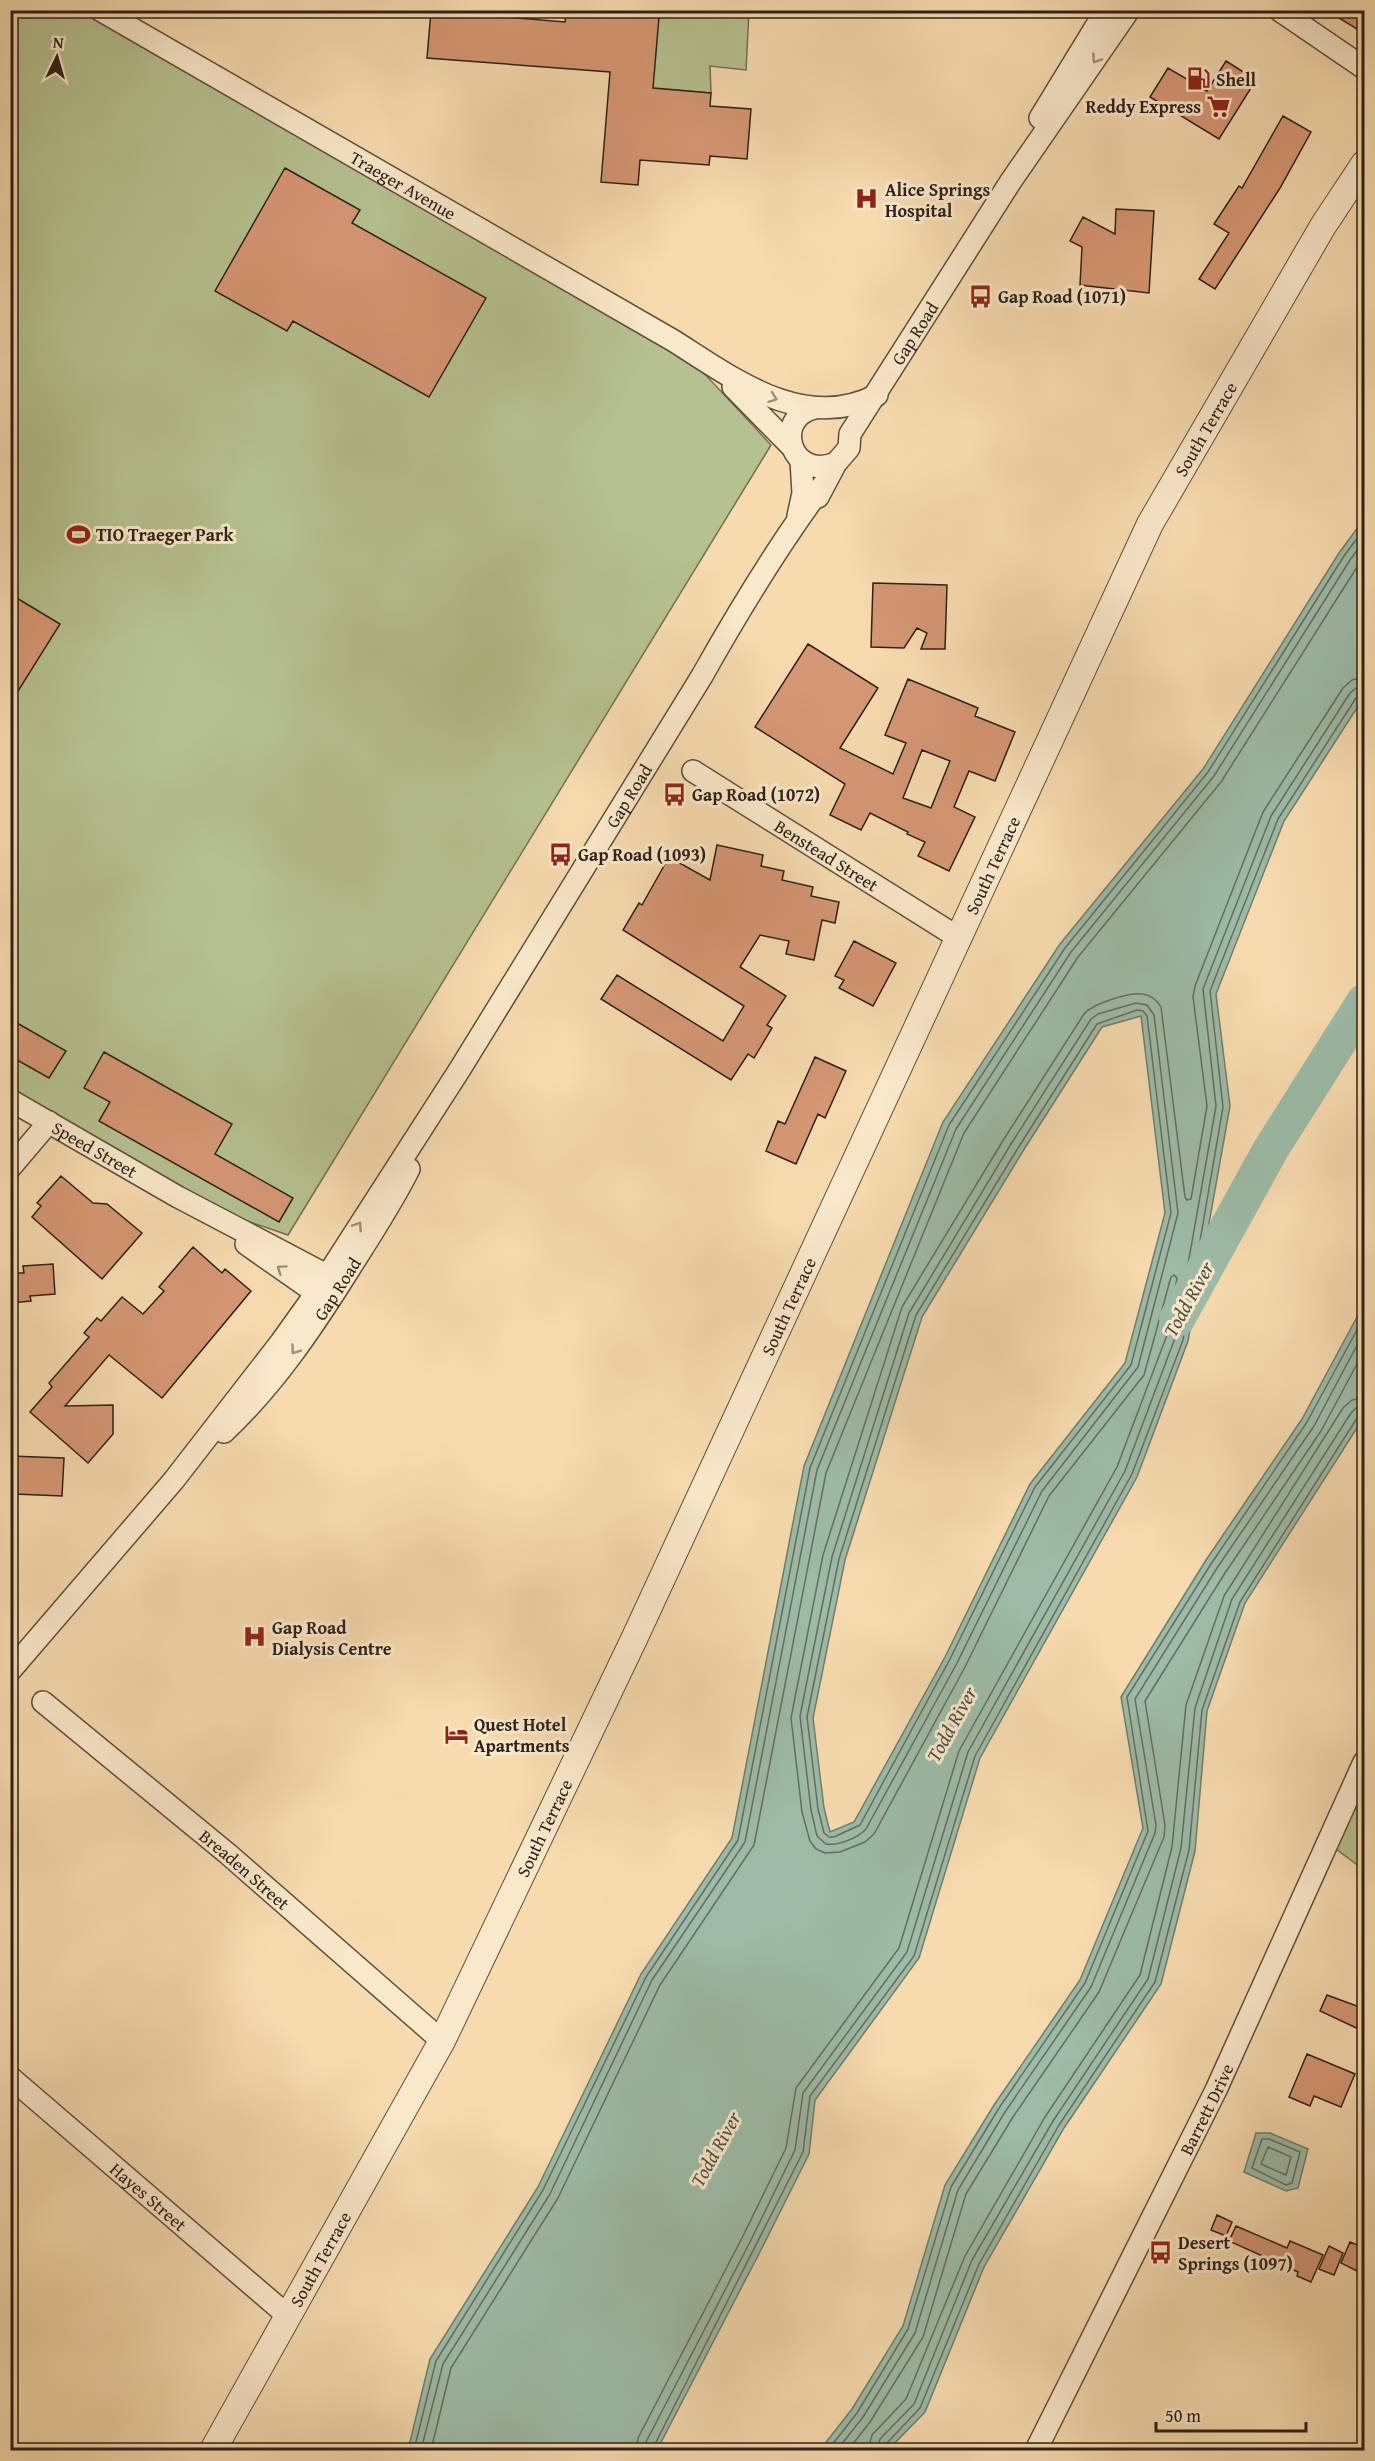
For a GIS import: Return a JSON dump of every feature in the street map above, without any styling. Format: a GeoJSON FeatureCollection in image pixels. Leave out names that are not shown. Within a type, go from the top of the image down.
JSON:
{"type":"FeatureCollection","features":[{"type":"Feature","properties":{"kind":"street","name":"Traeger Avenue"},"geometry":{"type":"LineString","coordinates":[[100,10],[747,387],[788,403],[822,408]]}},
{"type":"Feature","properties":{"kind":"street","name":"Gap Road"},"geometry":{"type":"LineString","coordinates":[[1011,181],[1032,133],[1106,10]]}},
{"type":"Feature","properties":{"kind":"street","name":"Gap Road"},"geometry":{"type":"LineString","coordinates":[[10,1671],[174,1480],[251,1406],[282,1369],[334,1278],[702,676],[738,612],[796,522],[836,463],[849,448],[850,434],[877,395],[1011,181],[1129,10]]}},
{"type":"Feature","properties":{"kind":"street"},"geometry":{"type":"LineString","coordinates":[[1279,10],[1365,68]]}},
{"type":"Feature","properties":{"kind":"street","name":"South Terrace"},"geometry":{"type":"LineString","coordinates":[[213,2451],[442,2041],[635,1637],[1150,524],[1323,226],[1365,164]]}},
{"type":"Feature","properties":{"kind":"street","name":"Traeger Avenue"},"geometry":{"type":"LineString","coordinates":[[704,360],[755,408],[796,453]]}},
{"type":"Feature","properties":{"kind":"street","name":"Traeger Avenue"},"geometry":{"type":"LineString","coordinates":[[796,522],[803,493],[796,453],[790,436],[795,420],[808,409],[858,403],[877,395]]}},
{"type":"Feature","properties":{"kind":"street"},"geometry":{"type":"LineString","coordinates":[[822,408],[845,419],[850,434]]}},
{"type":"Feature","properties":{"kind":"street"},"geometry":{"type":"LineString","coordinates":[[796,453],[818,467],[836,463]]}},
{"type":"Feature","properties":{"kind":"street","name":"Gap Road"},"geometry":{"type":"LineString","coordinates":[[702,676],[748,620],[806,524],[823,485]]}},
{"type":"Feature","properties":{"kind":"street","name":"Benstead Street"},"geometry":{"type":"LineString","coordinates":[[693,771],[959,938]]}},
{"type":"Feature","properties":{"kind":"street","name":"Speed Street"},"geometry":{"type":"LineString","coordinates":[[10,1100],[178,1197],[334,1278]]}},
{"type":"Feature","properties":{"kind":"street"},"geometry":{"type":"LineString","coordinates":[[10,1168],[49,1122]]}},
{"type":"Feature","properties":{"kind":"street","name":"Speed Street"},"geometry":{"type":"LineString","coordinates":[[178,1197],[322,1298]]}},
{"type":"Feature","properties":{"kind":"street","name":"Breaden Street"},"geometry":{"type":"LineString","coordinates":[[43,1702],[228,1854],[442,2041]]}},
{"type":"Feature","properties":{"kind":"street","name":"Barrett Drive"},"geometry":{"type":"LineString","coordinates":[[1036,2451],[1216,2090],[1365,1762]]}},
{"type":"Feature","properties":{"kind":"street","name":"Hayes Street"},"geometry":{"type":"LineString","coordinates":[[10,2077],[288,2316]]}},
{"type":"Feature","properties":{"kind":"green space"},"geometry":{"type":"Polygon","coordinates":[[[11,11],[100,11],[674,341],[771,445],[288,1235],[178,1197],[11,1100],[11,11]]]}},
{"type":"Feature","properties":{"kind":"green space"},"geometry":{"type":"Polygon","coordinates":[[[638,11],[749,11],[746,70],[710,66],[711,93],[628,86],[638,11]]]}},
{"type":"Feature","properties":{"kind":"green space"},"geometry":{"type":"Polygon","coordinates":[[[1364,1762],[1364,1870],[1328,1843],[1364,1762]]]}},
{"type":"Feature","properties":{"kind":"water"},"geometry":{"type":"Polygon","coordinates":[[[1364,519],[1364,697],[1284,821],[1216,994],[1230,1106],[1188,1341],[1137,1477],[980,1758],[919,1958],[815,2100],[809,2154],[657,2450],[408,2450],[430,2359],[538,2187],[641,1974],[732,1838],[804,1466],[943,1122],[1060,944],[1203,769],[1339,553],[1364,519]],[[1141,1016],[1102,1027],[922,1317],[845,1560],[813,1718],[824,1808],[830,1832],[854,1822],[945,1657],[1030,1484],[1125,1363],[1165,1213],[1141,1016]]]}},
{"type":"Feature","properties":{"kind":"water"},"geometry":{"type":"Polygon","coordinates":[[[1364,1304],[1364,1417],[1245,1603],[1207,1711],[1195,1851],[1161,1984],[1064,2128],[984,2267],[925,2412],[888,2450],[820,2450],[852,2409],[903,2326],[945,2185],[994,2105],[1080,1980],[1143,1828],[1121,1697],[1206,1560],[1302,1419],[1364,1304]]]}},
{"type":"Feature","properties":{"kind":"water"},"geometry":{"type":"Polygon","coordinates":[[[1256,2133],[1270,2133],[1308,2149],[1298,2188],[1286,2191],[1244,2172],[1256,2133]]]}},
{"type":"Feature","properties":{"kind":"building"},"geometry":{"type":"Polygon","coordinates":[[[566,10],[638,10],[638,16],[659,17],[653,88],[711,93],[710,106],[751,109],[747,159],[710,156],[709,165],[640,160],[638,185],[601,182],[610,72],[427,58],[431,11],[565,22],[566,10]]]}},
{"type":"Feature","properties":{"kind":"building"},"geometry":{"type":"Polygon","coordinates":[[[1326,10],[1365,10],[1365,34],[1326,10]]]}},
{"type":"Feature","properties":{"kind":"building","name":"Reddy Express"},"geometry":{"type":"Polygon","coordinates":[[[1226,61],[1256,80],[1219,139],[1150,97],[1168,68],[1207,91],[1226,61]]]}},
{"type":"Feature","properties":{"kind":"building"},"geometry":{"type":"Polygon","coordinates":[[[1283,116],[1311,132],[1280,188],[1215,289],[1199,279],[1229,233],[1214,224],[1239,186],[1242,188],[1283,116]]]}},
{"type":"Feature","properties":{"kind":"building"},"geometry":{"type":"Polygon","coordinates":[[[285,168],[360,210],[352,223],[486,298],[429,397],[293,321],[287,331],[215,291],[285,168]]]}},
{"type":"Feature","properties":{"kind":"building"},"geometry":{"type":"Polygon","coordinates":[[[1116,209],[1154,211],[1149,293],[1080,285],[1082,247],[1070,241],[1083,217],[1115,234],[1116,209]]]}},
{"type":"Feature","properties":{"kind":"building"},"geometry":{"type":"Polygon","coordinates":[[[873,583],[947,585],[945,649],[921,649],[927,633],[917,628],[904,648],[871,647],[873,583]]]}},
{"type":"Feature","properties":{"kind":"building"},"geometry":{"type":"Polygon","coordinates":[[[10,594],[60,624],[10,704],[10,594]]]}},
{"type":"Feature","properties":{"kind":"building"},"geometry":{"type":"Polygon","coordinates":[[[808,644],[878,688],[840,748],[893,774],[906,743],[885,735],[908,679],[978,708],[975,716],[1015,732],[995,781],[969,771],[954,807],[975,817],[949,871],[918,856],[925,842],[870,813],[861,830],[830,815],[845,784],[755,727],[808,644]],[[922,750],[903,798],[931,808],[950,761],[922,750]]]}},
{"type":"Feature","properties":{"kind":"building"},"geometry":{"type":"Polygon","coordinates":[[[717,845],[763,855],[761,866],[784,871],[782,880],[813,887],[811,896],[839,902],[835,923],[822,920],[814,960],[786,954],[789,941],[760,935],[740,967],[786,996],[767,1025],[772,1028],[754,1058],[748,1054],[731,1080],[601,999],[617,975],[723,1041],[744,1006],[623,930],[639,903],[642,905],[669,857],[710,880],[717,845]]]}},
{"type":"Feature","properties":{"kind":"building"},"geometry":{"type":"Polygon","coordinates":[[[854,941],[896,963],[873,1006],[839,988],[844,980],[835,976],[854,941]]]}},
{"type":"Feature","properties":{"kind":"building"},"geometry":{"type":"Polygon","coordinates":[[[10,1019],[66,1051],[49,1078],[10,1056],[10,1019]]]}},
{"type":"Feature","properties":{"kind":"building"},"geometry":{"type":"Polygon","coordinates":[[[104,1052],[232,1124],[215,1154],[293,1198],[279,1222],[99,1121],[110,1102],[84,1088],[104,1052]]]}},
{"type":"Feature","properties":{"kind":"building"},"geometry":{"type":"Polygon","coordinates":[[[815,1057],[846,1071],[825,1118],[818,1114],[796,1164],[766,1151],[778,1121],[785,1124],[815,1057]]]}},
{"type":"Feature","properties":{"kind":"building"},"geometry":{"type":"Polygon","coordinates":[[[61,1176],[93,1203],[107,1204],[142,1233],[102,1279],[32,1217],[41,1206],[37,1203],[61,1176]]]}},
{"type":"Feature","properties":{"kind":"building"},"geometry":{"type":"Polygon","coordinates":[[[193,1247],[222,1273],[225,1269],[251,1291],[162,1398],[109,1355],[65,1406],[113,1405],[113,1434],[88,1463],[30,1412],[52,1387],[49,1383],[89,1337],[84,1333],[97,1318],[101,1321],[122,1297],[143,1314],[164,1291],[159,1287],[193,1247]]]}},
{"type":"Feature","properties":{"kind":"building"},"geometry":{"type":"Polygon","coordinates":[[[53,1264],[55,1294],[30,1296],[31,1301],[10,1303],[10,1273],[24,1273],[23,1266],[53,1264]]]}},
{"type":"Feature","properties":{"kind":"building"},"geometry":{"type":"Polygon","coordinates":[[[10,1456],[64,1458],[62,1496],[15,1494],[16,1476],[10,1476],[10,1456]]]}},
{"type":"Feature","properties":{"kind":"building"},"geometry":{"type":"Polygon","coordinates":[[[1327,1995],[1365,2009],[1365,2032],[1320,2011],[1327,1995]]]}},
{"type":"Feature","properties":{"kind":"building"},"geometry":{"type":"Polygon","coordinates":[[[1307,2054],[1355,2074],[1341,2107],[1314,2096],[1310,2106],[1289,2097],[1307,2054]]]}},
{"type":"Feature","properties":{"kind":"building"},"geometry":{"type":"Polygon","coordinates":[[[1217,2215],[1232,2222],[1226,2236],[1211,2230],[1217,2215]]]}},
{"type":"Feature","properties":{"kind":"building"},"geometry":{"type":"Polygon","coordinates":[[[1236,2226],[1287,2248],[1290,2241],[1323,2255],[1311,2282],[1297,2276],[1298,2272],[1229,2241],[1236,2226]]]}},
{"type":"Feature","properties":{"kind":"building"},"geometry":{"type":"Polygon","coordinates":[[[1350,2242],[1365,2248],[1365,2254],[1357,2271],[1341,2263],[1350,2242]]]}},
{"type":"Feature","properties":{"kind":"building"},"geometry":{"type":"Polygon","coordinates":[[[1329,2246],[1343,2253],[1334,2275],[1319,2269],[1329,2246]]]}},
{"type":"Feature","properties":{"kind":"waterway","name":"Todd River"},"geometry":{"type":"LineString","coordinates":[[1177,1319],[1271,1149],[1364,1002]]}},
{"type":"Feature","properties":{"kind":"place","name":"Shell"},"geometry":{"type":"Point","coordinates":[1198,79]}},
{"type":"Feature","properties":{"kind":"place","name":"Reddy Express"},"geometry":{"type":"Point","coordinates":[1219,106]}},
{"type":"Feature","properties":{"kind":"place","name":"Alice Springs Hospital"},"geometry":{"type":"Point","coordinates":[867,199]}},
{"type":"Feature","properties":{"kind":"place","name":"Gap Road (1071)"},"geometry":{"type":"Point","coordinates":[980,296]}},
{"type":"Feature","properties":{"kind":"place","name":"TIO Traeger Park"},"geometry":{"type":"Point","coordinates":[78,534]}},
{"type":"Feature","properties":{"kind":"place","name":"Gap Road (1072)"},"geometry":{"type":"Point","coordinates":[674,794]}},
{"type":"Feature","properties":{"kind":"place","name":"Gap Road (1093)"},"geometry":{"type":"Point","coordinates":[560,854]}},
{"type":"Feature","properties":{"kind":"place","name":"Gap Road Dialysis Centre"},"geometry":{"type":"Point","coordinates":[254,1637]}},
{"type":"Feature","properties":{"kind":"place","name":"Quest Hotel Apartments"},"geometry":{"type":"Point","coordinates":[456,1734]}},
{"type":"Feature","properties":{"kind":"place","name":"Desert Springs (1097)"},"geometry":{"type":"Point","coordinates":[1160,2252]}}]}
